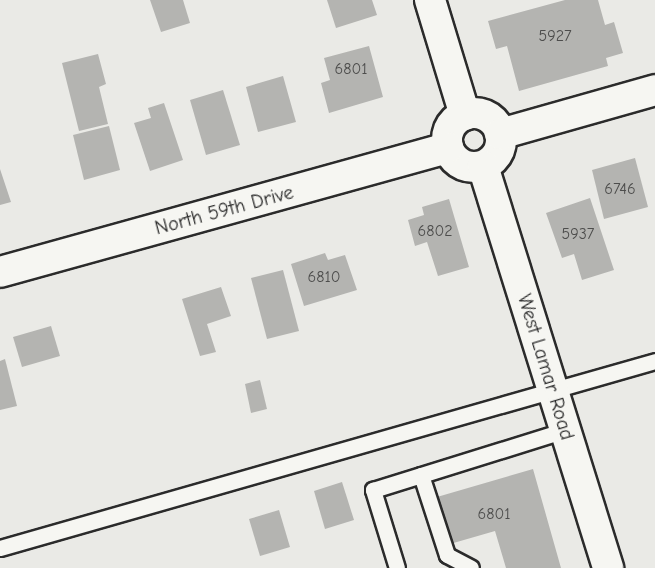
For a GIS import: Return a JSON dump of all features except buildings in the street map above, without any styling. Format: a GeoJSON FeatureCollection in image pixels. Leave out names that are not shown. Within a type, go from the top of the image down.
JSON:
{"type":"FeatureCollection","features":[{"type":"Feature","properties":{"kind":"street"},"geometry":{"type":"LineString","coordinates":[[430,0],[465,115]]}},
{"type":"Feature","properties":{"kind":"street"},"geometry":{"type":"LineString","coordinates":[[500,134],[655,90]]}},
{"type":"Feature","properties":{"kind":"street"},"geometry":{"type":"LineString","coordinates":[[465,115],[483,115],[500,134],[495,156],[483,166],[461,164],[448,148],[448,132],[465,115]]}},
{"type":"Feature","properties":{"kind":"street","name":"North 59th Drive"},"geometry":{"type":"LineString","coordinates":[[0,272],[448,148]]}},
{"type":"Feature","properties":{"kind":"street","name":"West Lamar Road"},"geometry":{"type":"LineString","coordinates":[[483,166],[608,568]]}},
{"type":"Feature","properties":{"kind":"lane"},"geometry":{"type":"LineString","coordinates":[[0,548],[655,361]]}},
{"type":"Feature","properties":{"kind":"lane"},"geometry":{"type":"LineString","coordinates":[[397,568],[373,490],[566,430]]}},
{"type":"Feature","properties":{"kind":"lane"},"geometry":{"type":"LineString","coordinates":[[421,475],[447,555],[471,568]]}}]}
